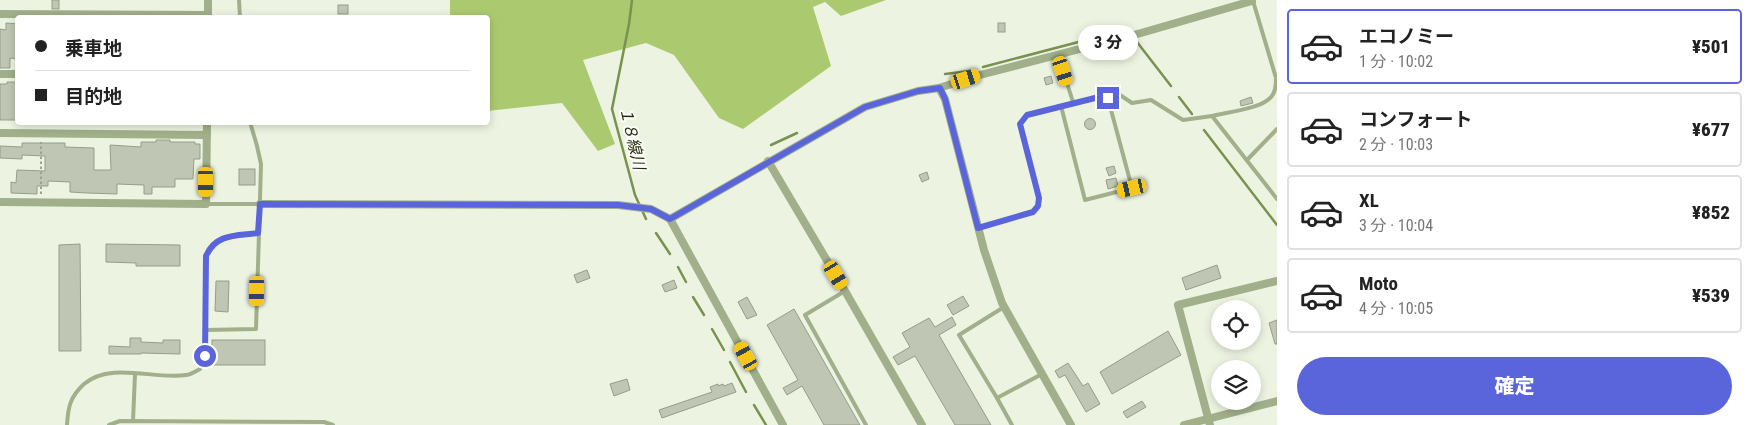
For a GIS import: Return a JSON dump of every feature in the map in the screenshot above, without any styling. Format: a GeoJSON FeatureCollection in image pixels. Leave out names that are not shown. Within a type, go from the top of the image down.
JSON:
{"type":"FeatureCollection","features":[{"type":"Feature","properties":{"kind":"street"},"geometry":{"type":"LineString","coordinates":[[208,0],[208,15]]}},
{"type":"Feature","properties":{"kind":"street"},"geometry":{"type":"LineString","coordinates":[[670,219],[865,107],[1253,1]]}},
{"type":"Feature","properties":{"kind":"street"},"geometry":{"type":"LineString","coordinates":[[0,14],[104,15]]}},
{"type":"Feature","properties":{"kind":"street"},"geometry":{"type":"LineString","coordinates":[[0,74],[15,74]]}},
{"type":"Feature","properties":{"kind":"street"},"geometry":{"type":"LineString","coordinates":[[940,88],[945,99],[984,250],[1004,307],[1071,425]]}},
{"type":"Feature","properties":{"kind":"street"},"geometry":{"type":"LineString","coordinates":[[0,202],[206,204],[207,125]]}},
{"type":"Feature","properties":{"kind":"street"},"geometry":{"type":"LineString","coordinates":[[0,133],[206,135]]}},
{"type":"Feature","properties":{"kind":"street"},"geometry":{"type":"LineString","coordinates":[[768,161],[846,291],[922,425]]}},
{"type":"Feature","properties":{"kind":"street"},"geometry":{"type":"LineString","coordinates":[[260,204],[618,205],[651,209],[670,219],[783,425]]}},
{"type":"Feature","properties":{"kind":"street"},"geometry":{"type":"LineString","coordinates":[[1209,422],[1178,305],[1277,281]]}},
{"type":"Feature","properties":{"kind":"street"},"geometry":{"type":"LineString","coordinates":[[1184,425],[1209,422],[1277,401]]}},
{"type":"Feature","properties":{"kind":"lane"},"geometry":{"type":"LineString","coordinates":[[239,0],[240,15]]}},
{"type":"Feature","properties":{"kind":"lane"},"geometry":{"type":"LineString","coordinates":[[1108,98],[1120,95],[1132,103],[1151,100],[1184,120],[1212,116],[1258,105],[1272,97],[1276,78],[1253,1]]}},
{"type":"Feature","properties":{"kind":"lane"},"geometry":{"type":"LineString","coordinates":[[1058,55],[1073,102]]}},
{"type":"Feature","properties":{"kind":"lane"},"geometry":{"type":"LineString","coordinates":[[978,228],[1033,212],[1038,206],[1039,198],[1020,124],[1027,115],[1073,102],[1107,95],[1132,188],[1085,200],[1061,106]]}},
{"type":"Feature","properties":{"kind":"lane"},"geometry":{"type":"LineString","coordinates":[[1212,116],[1277,199]]}},
{"type":"Feature","properties":{"kind":"lane"},"geometry":{"type":"LineString","coordinates":[[205,330],[256,330],[260,164],[251,125]]}},
{"type":"Feature","properties":{"kind":"lane"},"geometry":{"type":"LineString","coordinates":[[1247,160],[1277,129]]}},
{"type":"Feature","properties":{"kind":"lane"},"geometry":{"type":"LineString","coordinates":[[206,204],[260,204]]}},
{"type":"Feature","properties":{"kind":"lane"},"geometry":{"type":"LineString","coordinates":[[67,425],[68,409],[75,392],[89,380],[103,373],[187,375],[200,369],[205,356],[206,256],[210,246],[221,238],[258,233]]}},
{"type":"Feature","properties":{"kind":"lane"},"geometry":{"type":"LineString","coordinates":[[846,291],[805,315],[866,425]]}},
{"type":"Feature","properties":{"kind":"lane"},"geometry":{"type":"LineString","coordinates":[[1004,307],[959,336],[1012,425]]}},
{"type":"Feature","properties":{"kind":"lane"},"geometry":{"type":"LineString","coordinates":[[133,421],[135,374]]}},
{"type":"Feature","properties":{"kind":"lane"},"geometry":{"type":"LineString","coordinates":[[997,398],[1042,374]]}},
{"type":"Feature","properties":{"kind":"lane"},"geometry":{"type":"LineString","coordinates":[[109,425],[120,421],[235,424],[324,422],[333,425]]}},
{"type":"Feature","properties":{"kind":"path"},"geometry":{"type":"LineString","coordinates":[[41,134],[41,194]]}},
{"type":"Feature","properties":{"kind":"green space"},"geometry":{"type":"Polygon","coordinates":[[[450,0],[886,0],[841,16],[825,2],[813,7],[831,66],[743,129],[719,118],[674,55],[646,43],[583,60],[615,144],[598,151],[562,103],[490,111],[490,15],[450,15],[450,0]]]}},
{"type":"Feature","properties":{"kind":"building"},"geometry":{"type":"Polygon","coordinates":[[[52,0],[59,0],[59,9],[52,9],[52,0]]]}},
{"type":"Feature","properties":{"kind":"building"},"geometry":{"type":"Polygon","coordinates":[[[338,5],[348,5],[348,14],[338,14],[338,5]]]}},
{"type":"Feature","properties":{"kind":"building"},"geometry":{"type":"Polygon","coordinates":[[[6,23],[15,24],[15,59],[10,58],[10,68],[0,68],[0,29],[6,30],[6,23]]]}},
{"type":"Feature","properties":{"kind":"building"},"geometry":{"type":"Polygon","coordinates":[[[998,23],[1005,23],[1005,32],[998,32],[998,23]]]}},
{"type":"Feature","properties":{"kind":"building"},"geometry":{"type":"Polygon","coordinates":[[[1051,76],[1053,83],[1046,85],[1044,78],[1051,76]]]}},
{"type":"Feature","properties":{"kind":"building"},"geometry":{"type":"Polygon","coordinates":[[[7,82],[15,82],[15,120],[0,120],[0,84],[7,84],[7,82]]]}},
{"type":"Feature","properties":{"kind":"building"},"geometry":{"type":"Polygon","coordinates":[[[1251,97],[1253,103],[1241,106],[1240,101],[1251,97]]]}},
{"type":"Feature","properties":{"kind":"building"},"geometry":{"type":"Polygon","coordinates":[[[1088,119],[1092,119],[1095,124],[1094,128],[1088,129],[1085,126],[1085,122],[1088,119]]]}},
{"type":"Feature","properties":{"kind":"building"},"geometry":{"type":"Polygon","coordinates":[[[156,140],[195,142],[195,144],[200,144],[200,159],[194,159],[193,179],[175,179],[175,187],[152,187],[152,194],[144,194],[144,185],[117,184],[117,194],[70,192],[70,182],[48,181],[48,186],[37,186],[37,194],[11,193],[11,182],[16,183],[17,170],[45,171],[45,156],[22,155],[22,159],[0,158],[0,146],[22,147],[22,143],[65,143],[65,147],[94,148],[94,170],[111,170],[110,145],[141,147],[141,142],[156,142],[156,140]]]}},
{"type":"Feature","properties":{"kind":"building"},"geometry":{"type":"Polygon","coordinates":[[[1114,166],[1116,173],[1109,176],[1106,168],[1114,166]]]}},
{"type":"Feature","properties":{"kind":"building"},"geometry":{"type":"Polygon","coordinates":[[[239,169],[255,169],[255,185],[239,185],[239,169]]]}},
{"type":"Feature","properties":{"kind":"building"},"geometry":{"type":"Polygon","coordinates":[[[927,172],[929,179],[922,182],[919,175],[927,172]]]}},
{"type":"Feature","properties":{"kind":"building"},"geometry":{"type":"Polygon","coordinates":[[[1116,178],[1118,186],[1108,189],[1106,180],[1116,178]]]}},
{"type":"Feature","properties":{"kind":"building"},"geometry":{"type":"Polygon","coordinates":[[[80,244],[81,351],[59,351],[59,245],[80,244]]]}},
{"type":"Feature","properties":{"kind":"building"},"geometry":{"type":"Polygon","coordinates":[[[106,244],[180,245],[180,266],[136,266],[136,263],[106,262],[106,244]]]}},
{"type":"Feature","properties":{"kind":"building"},"geometry":{"type":"Polygon","coordinates":[[[1217,265],[1221,278],[1186,290],[1182,278],[1217,265]]]}},
{"type":"Feature","properties":{"kind":"building"},"geometry":{"type":"Polygon","coordinates":[[[587,270],[590,278],[577,283],[574,275],[587,270]]]}},
{"type":"Feature","properties":{"kind":"building"},"geometry":{"type":"Polygon","coordinates":[[[674,280],[677,288],[665,292],[662,285],[674,280]]]}},
{"type":"Feature","properties":{"kind":"building"},"geometry":{"type":"Polygon","coordinates":[[[216,281],[229,281],[228,312],[215,311],[216,281]]]}},
{"type":"Feature","properties":{"kind":"building"},"geometry":{"type":"Polygon","coordinates":[[[963,296],[969,306],[953,315],[947,305],[963,296]]]}},
{"type":"Feature","properties":{"kind":"building"},"geometry":{"type":"Polygon","coordinates":[[[747,297],[757,315],[747,319],[738,302],[747,297]]]}},
{"type":"Feature","properties":{"kind":"building"},"geometry":{"type":"Polygon","coordinates":[[[794,309],[860,425],[824,425],[802,386],[787,395],[783,388],[798,380],[767,325],[794,309]]]}},
{"type":"Feature","properties":{"kind":"building"},"geometry":{"type":"Polygon","coordinates":[[[952,317],[956,325],[939,335],[991,425],[955,425],[915,356],[898,365],[893,357],[910,347],[902,333],[929,318],[935,327],[952,317]]]}},
{"type":"Feature","properties":{"kind":"building"},"geometry":{"type":"Polygon","coordinates":[[[1277,320],[1277,344],[1275,344],[1269,323],[1277,320]]]}},
{"type":"Feature","properties":{"kind":"building"},"geometry":{"type":"Polygon","coordinates":[[[1168,331],[1181,355],[1112,394],[1100,372],[1168,331]]]}},
{"type":"Feature","properties":{"kind":"building"},"geometry":{"type":"Polygon","coordinates":[[[130,338],[141,338],[141,342],[163,343],[163,340],[180,340],[180,354],[109,354],[109,346],[130,347],[130,338]]]}},
{"type":"Feature","properties":{"kind":"building"},"geometry":{"type":"Polygon","coordinates":[[[212,340],[265,340],[265,365],[212,365],[212,340]]]}},
{"type":"Feature","properties":{"kind":"building"},"geometry":{"type":"Polygon","coordinates":[[[1068,363],[1083,386],[1088,383],[1100,404],[1086,412],[1065,375],[1059,378],[1055,371],[1068,363]]]}},
{"type":"Feature","properties":{"kind":"building"},"geometry":{"type":"Polygon","coordinates":[[[627,379],[630,390],[614,396],[610,384],[627,379]]]}},
{"type":"Feature","properties":{"kind":"building"},"geometry":{"type":"Polygon","coordinates":[[[732,383],[736,392],[662,418],[659,410],[712,392],[710,387],[718,384],[718,386],[723,384],[724,386],[732,383]]]}},
{"type":"Feature","properties":{"kind":"building"},"geometry":{"type":"Polygon","coordinates":[[[1142,401],[1146,407],[1127,418],[1123,412],[1142,401]]]}},
{"type":"Feature","properties":{"kind":"waterway","name":"１８線川"},"geometry":{"type":"LineString","coordinates":[[632,0],[612,109],[635,195],[646,219]]}},
{"type":"Feature","properties":{"kind":"waterway"},"geometry":{"type":"LineString","coordinates":[[983,67],[1128,29]]}},
{"type":"Feature","properties":{"kind":"waterway"},"geometry":{"type":"LineString","coordinates":[[1137,42],[1171,86]]}},
{"type":"Feature","properties":{"kind":"waterway"},"geometry":{"type":"LineString","coordinates":[[945,74],[969,71]]}},
{"type":"Feature","properties":{"kind":"waterway"},"geometry":{"type":"LineString","coordinates":[[1179,97],[1192,114]]}},
{"type":"Feature","properties":{"kind":"waterway"},"geometry":{"type":"LineString","coordinates":[[1204,130],[1277,225]]}},
{"type":"Feature","properties":{"kind":"waterway"},"geometry":{"type":"LineString","coordinates":[[771,145],[797,133]]}},
{"type":"Feature","properties":{"kind":"waterway","name":"１８線川"},"geometry":{"type":"LineString","coordinates":[[656,233],[670,254]]}},
{"type":"Feature","properties":{"kind":"waterway","name":"１８線川"},"geometry":{"type":"LineString","coordinates":[[678,267],[686,282]]}},
{"type":"Feature","properties":{"kind":"waterway","name":"１８線川"},"geometry":{"type":"LineString","coordinates":[[693,297],[704,315]]}},
{"type":"Feature","properties":{"kind":"waterway","name":"１８線川"},"geometry":{"type":"LineString","coordinates":[[712,329],[724,350]]}},
{"type":"Feature","properties":{"kind":"waterway","name":"１８線川"},"geometry":{"type":"LineString","coordinates":[[730,362],[746,392]]}},
{"type":"Feature","properties":{"kind":"waterway","name":"１８線川"},"geometry":{"type":"LineString","coordinates":[[754,405],[766,425]]}},
{"type":"Feature","properties":{"kind":"route"},"geometry":{"type":"LineString","coordinates":[[205,356],[206,256],[210,246],[221,238],[258,233],[260,204],[618,205],[651,209],[670,219],[865,107],[918,91],[940,88],[945,99],[978,228],[1033,212],[1038,206],[1039,198],[1020,124],[1023,119],[1027,115],[1073,102],[1107,95],[1108,98]]}}]}
